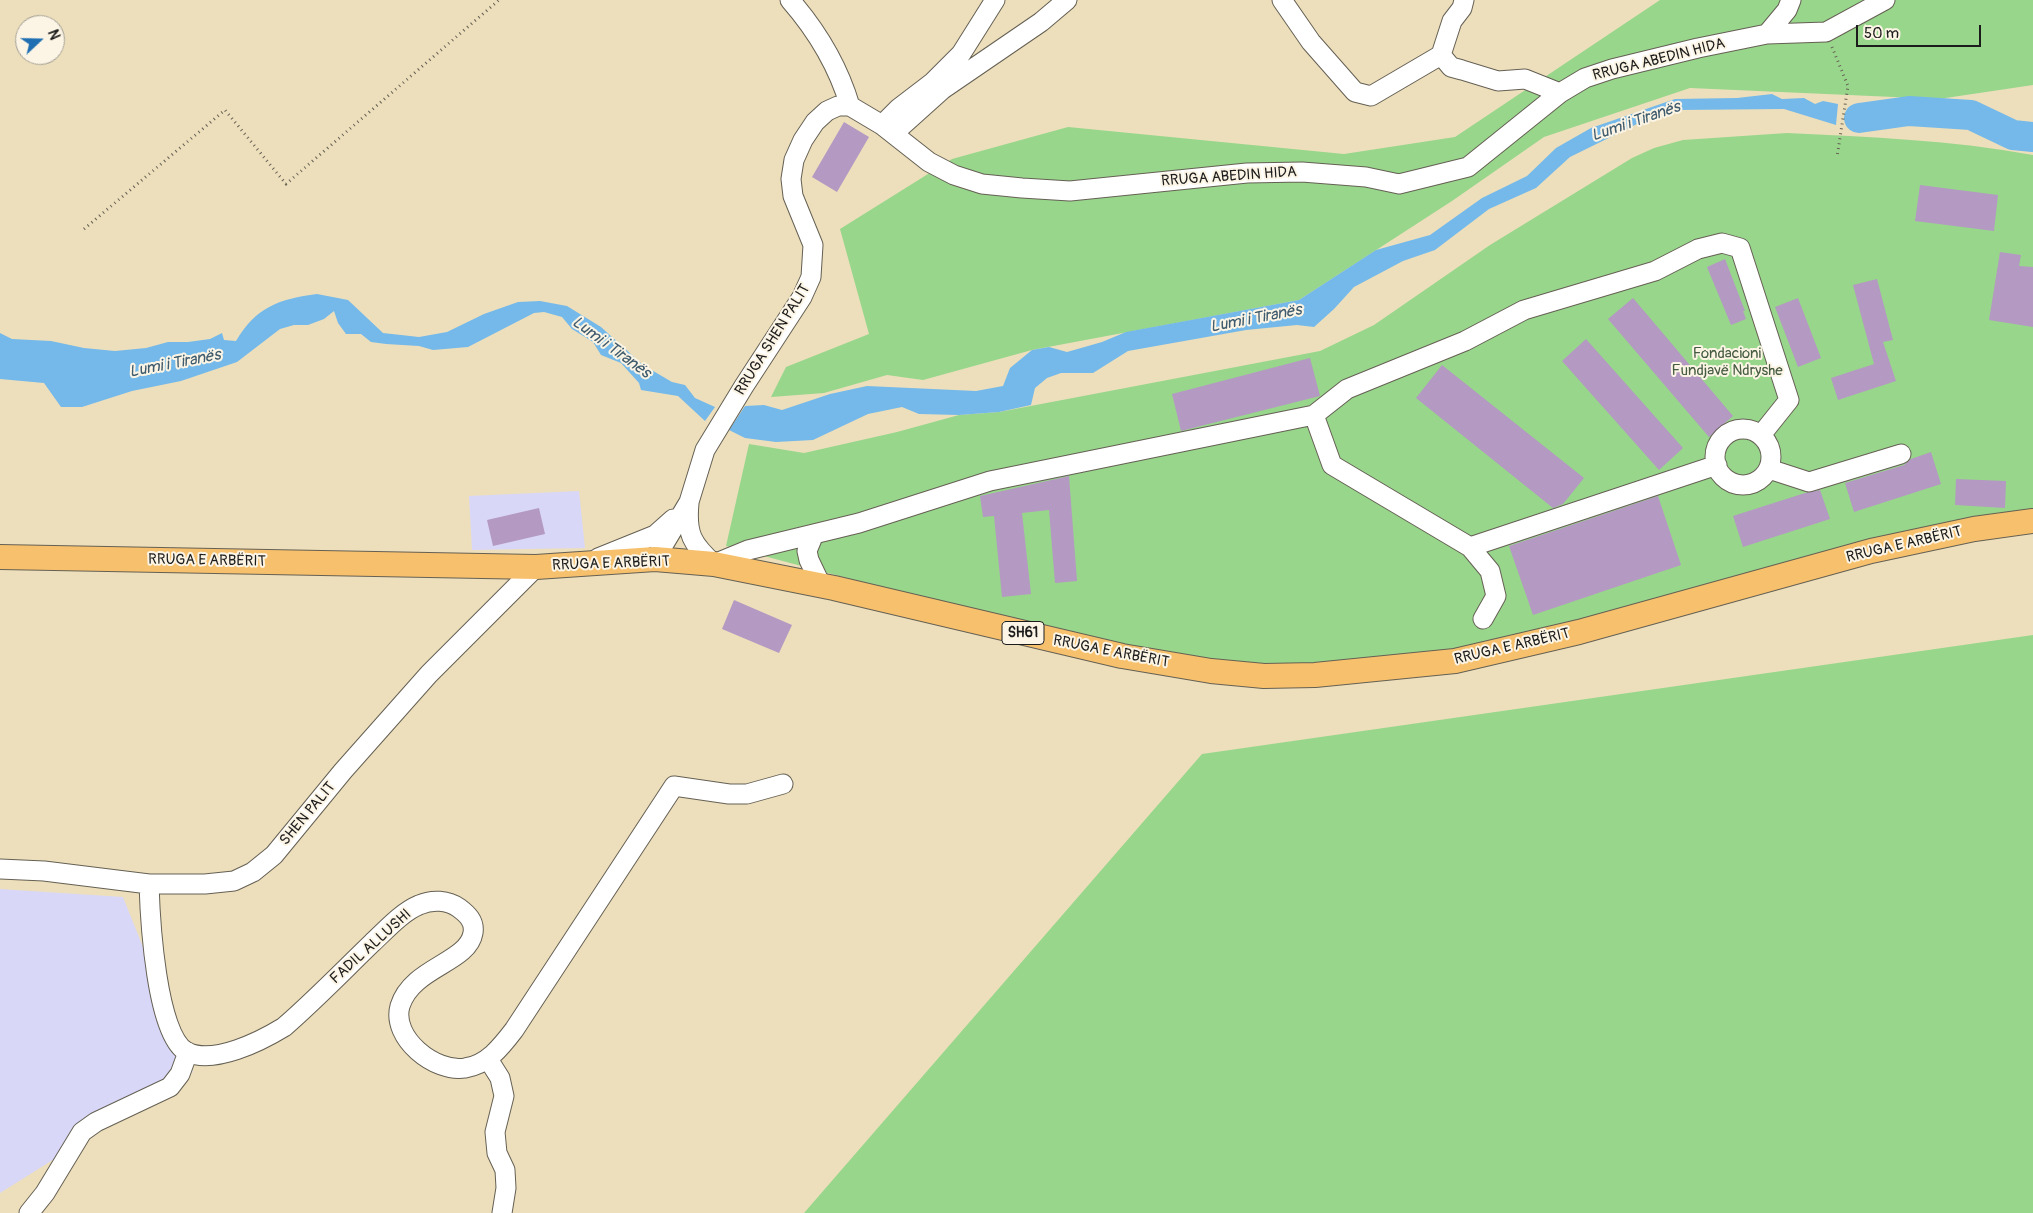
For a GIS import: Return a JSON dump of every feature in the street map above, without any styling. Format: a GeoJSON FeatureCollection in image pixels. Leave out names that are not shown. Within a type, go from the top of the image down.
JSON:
{"type":"FeatureCollection","features":[{"type":"Feature","properties":{"kind":"main road","name":"RRUGA E ARBËRIT"},"geometry":{"type":"LineString","coordinates":[[0,557],[536,567],[655,559],[714,564],[821,585],[1122,656],[1264,676],[1316,675],[1455,661],[1579,632],[1871,551],[1974,529],[2033,521]]}},
{"type":"Feature","properties":{"kind":"street"},"geometry":{"type":"LineString","coordinates":[[790,0],[819,35],[844,84],[850,106]]}},
{"type":"Feature","properties":{"kind":"street"},"geometry":{"type":"LineString","coordinates":[[888,129],[899,108],[933,82],[961,54],[995,0]]}},
{"type":"Feature","properties":{"kind":"street"},"geometry":{"type":"LineString","coordinates":[[888,129],[1035,26],[1067,0]]}},
{"type":"Feature","properties":{"kind":"street"},"geometry":{"type":"LineString","coordinates":[[1282,0],[1311,42],[1355,92],[1371,96],[1441,55],[1452,21],[1462,8],[1464,0]]}},
{"type":"Feature","properties":{"kind":"street"},"geometry":{"type":"LineString","coordinates":[[1767,34],[1787,10],[1791,0]]}},
{"type":"Feature","properties":{"kind":"street","name":"RRUGA ABEDIN HIDA"},"geometry":{"type":"LineString","coordinates":[[850,106],[888,129],[929,162],[954,175],[982,184],[1070,190],[1248,173],[1302,172],[1366,177],[1399,184],[1468,167],[1560,93],[1585,78],[1612,69],[1698,48],[1767,34],[1826,32],[1885,0]]}},
{"type":"Feature","properties":{"kind":"street"},"geometry":{"type":"LineString","coordinates":[[1441,55],[1451,67],[1498,81],[1524,80],[1560,93]]}},
{"type":"Feature","properties":{"kind":"street","name":"RRUGA SHEN PALIT"},"geometry":{"type":"LineString","coordinates":[[655,559],[689,502],[705,450],[802,297],[811,277],[814,258],[813,245],[793,196],[791,179],[794,160],[803,140],[815,122],[827,111],[838,106],[850,106]]}},
{"type":"Feature","properties":{"kind":"street"},"geometry":{"type":"LineString","coordinates":[[689,502],[688,523],[695,546],[714,564],[748,550],[907,509],[990,481],[1314,415],[1347,389],[1465,341],[1524,310],[1655,271],[1698,249],[1722,243],[1740,248],[1789,400],[1761,435]]}},
{"type":"Feature","properties":{"kind":"street"},"geometry":{"type":"LineString","coordinates":[[1314,415],[1332,464],[1470,547],[1490,571],[1496,596],[1483,619]]}},
{"type":"Feature","properties":{"kind":"street"},"geometry":{"type":"LineString","coordinates":[[1745,429],[1761,435],[1767,442],[1770,450],[1771,460],[1769,469],[1763,477],[1746,485],[1736,484],[1728,480],[1721,473],[1717,465],[1717,447],[1722,439],[1728,433],[1745,429]]}},
{"type":"Feature","properties":{"kind":"street"},"geometry":{"type":"LineString","coordinates":[[1769,469],[1809,482],[1900,454]]}},
{"type":"Feature","properties":{"kind":"street"},"geometry":{"type":"LineString","coordinates":[[1470,547],[1717,465]]}},
{"type":"Feature","properties":{"kind":"street"},"geometry":{"type":"LineString","coordinates":[[583,564],[655,535],[689,502]]}},
{"type":"Feature","properties":{"kind":"street"},"geometry":{"type":"LineString","coordinates":[[814,534],[808,551],[809,560],[821,585]]}},
{"type":"Feature","properties":{"kind":"street","name":"SHEN PALIT"},"geometry":{"type":"LineString","coordinates":[[0,869],[44,871],[149,884],[206,884],[234,881],[253,872],[274,855],[343,771],[429,674],[536,567]]}},
{"type":"Feature","properties":{"kind":"street","name":"FADIL ALLUSHI"},"geometry":{"type":"LineString","coordinates":[[188,1052],[199,1055],[219,1054],[244,1047],[267,1037],[300,1013],[386,929],[407,912],[420,905],[444,901],[456,906],[468,915],[473,924],[473,933],[469,943],[461,952],[417,979],[407,992],[400,1005],[401,1029],[416,1049],[429,1059],[448,1067],[463,1069],[488,1059],[501,1047],[538,996],[674,786],[729,794],[747,794],[783,784]]}},
{"type":"Feature","properties":{"kind":"street"},"geometry":{"type":"LineString","coordinates":[[29,1213],[45,1193],[82,1132],[96,1122],[170,1087],[180,1074],[188,1052],[182,1048],[170,1026],[155,970],[149,884]]}},
{"type":"Feature","properties":{"kind":"street"},"geometry":{"type":"LineString","coordinates":[[488,1059],[500,1078],[504,1096],[495,1132],[496,1153],[505,1170],[506,1188],[502,1213]]}},
{"type":"Feature","properties":{"kind":"path"},"geometry":{"type":"LineString","coordinates":[[84,229],[224,110],[286,184],[500,0]]}},
{"type":"Feature","properties":{"kind":"path"},"geometry":{"type":"LineString","coordinates":[[1826,32],[1848,86],[1837,157]]}},
{"type":"Feature","properties":{"kind":"shaded area"},"geometry":{"type":"Polygon","coordinates":[[[579,491],[585,548],[472,550],[469,496],[579,491]]]}},
{"type":"Feature","properties":{"kind":"shaded area"},"geometry":{"type":"Polygon","coordinates":[[[0,889],[123,897],[193,1072],[0,1193],[0,889]]]}},
{"type":"Feature","properties":{"kind":"green space"},"geometry":{"type":"Polygon","coordinates":[[[1660,0],[2033,0],[2033,85],[1939,99],[1690,88],[1544,137],[1452,201],[1299,300],[1032,350],[923,380],[887,375],[824,393],[771,397],[786,367],[869,334],[840,229],[952,159],[1068,127],[1344,154],[1455,137],[1660,0]]]}},
{"type":"Feature","properties":{"kind":"green space","name":"Fondacioni Fundjavë Ndryshe"},"geometry":{"type":"Polygon","coordinates":[[[1787,133],[1941,143],[2033,155],[2033,526],[1454,657],[1295,670],[1141,652],[1017,623],[726,546],[749,444],[804,453],[897,432],[959,415],[999,412],[1320,351],[1374,325],[1490,245],[1632,158],[1654,148],[1683,140],[1787,133]]]}},
{"type":"Feature","properties":{"kind":"green space"},"geometry":{"type":"Polygon","coordinates":[[[2033,635],[2033,1213],[804,1213],[1202,754],[2033,635]]]}},
{"type":"Feature","properties":{"kind":"water"},"geometry":{"type":"Polygon","coordinates":[[[1772,94],[1782,99],[1804,98],[1815,104],[1823,101],[1838,104],[1836,125],[1784,109],[1678,110],[1639,123],[1570,157],[1536,188],[1489,209],[1435,250],[1403,261],[1354,287],[1314,327],[1297,325],[1246,330],[1128,351],[1093,373],[1061,373],[1047,378],[1035,388],[1031,405],[999,412],[959,415],[919,414],[902,407],[868,414],[813,440],[776,442],[745,438],[729,430],[745,406],[764,405],[782,410],[830,394],[867,386],[976,391],[1003,386],[1010,368],[1032,350],[1049,347],[1067,352],[1102,342],[1126,332],[1299,300],[1376,250],[1430,235],[1482,198],[1527,176],[1556,148],[1591,128],[1675,99],[1737,98],[1772,94]]]}},
{"type":"Feature","properties":{"kind":"water"},"geometry":{"type":"Polygon","coordinates":[[[317,294],[348,300],[383,333],[419,337],[447,332],[484,314],[518,302],[540,301],[567,306],[601,327],[643,365],[672,382],[685,385],[695,398],[715,407],[705,421],[678,396],[641,390],[639,383],[621,363],[601,355],[593,342],[572,329],[562,317],[544,312],[534,313],[468,347],[433,350],[419,346],[371,342],[361,334],[346,334],[338,323],[334,311],[324,319],[308,325],[294,325],[280,329],[237,362],[181,381],[132,391],[82,407],[61,407],[44,383],[0,379],[0,333],[12,339],[51,341],[84,348],[115,351],[146,348],[168,342],[210,339],[222,333],[224,340],[236,341],[252,320],[270,307],[280,302],[317,294]]]}},
{"type":"Feature","properties":{"kind":"building"},"geometry":{"type":"Polygon","coordinates":[[[844,122],[869,137],[837,192],[812,177],[844,122]]]}},
{"type":"Feature","properties":{"kind":"building"},"geometry":{"type":"Polygon","coordinates":[[[1920,185],[1998,195],[1994,231],[1915,221],[1920,185]]]}},
{"type":"Feature","properties":{"kind":"building"},"geometry":{"type":"Polygon","coordinates":[[[2000,252],[2021,255],[2019,266],[2033,267],[2033,327],[1989,320],[2000,252]]]}},
{"type":"Feature","properties":{"kind":"building"},"geometry":{"type":"Polygon","coordinates":[[[1725,259],[1745,311],[1743,311],[1746,319],[1731,325],[1707,267],[1725,259]]]}},
{"type":"Feature","properties":{"kind":"building"},"geometry":{"type":"Polygon","coordinates":[[[1877,279],[1893,340],[1883,342],[1896,381],[1838,400],[1831,378],[1874,364],[1853,285],[1877,279]]]}},
{"type":"Feature","properties":{"kind":"building"},"geometry":{"type":"Polygon","coordinates":[[[1633,298],[1733,416],[1709,437],[1608,319],[1633,298]]]}},
{"type":"Feature","properties":{"kind":"building"},"geometry":{"type":"Polygon","coordinates":[[[1798,298],[1821,358],[1798,367],[1775,307],[1798,298]]]}},
{"type":"Feature","properties":{"kind":"building"},"geometry":{"type":"Polygon","coordinates":[[[1586,339],[1683,448],[1659,470],[1562,361],[1586,339]]]}},
{"type":"Feature","properties":{"kind":"building"},"geometry":{"type":"Polygon","coordinates":[[[1310,358],[1320,396],[1181,431],[1172,394],[1310,358]]]}},
{"type":"Feature","properties":{"kind":"building"},"geometry":{"type":"Polygon","coordinates":[[[1442,365],[1584,478],[1563,504],[1553,508],[1416,398],[1442,365]]]}},
{"type":"Feature","properties":{"kind":"building"},"geometry":{"type":"Polygon","coordinates":[[[1931,452],[1941,484],[1854,512],[1845,483],[1904,465],[1911,459],[1931,452]]]}},
{"type":"Feature","properties":{"kind":"building"},"geometry":{"type":"Polygon","coordinates":[[[1069,476],[1077,581],[1055,583],[1049,510],[1022,513],[1031,594],[1002,597],[994,516],[983,517],[980,496],[1069,476]]]}},
{"type":"Feature","properties":{"kind":"building"},"geometry":{"type":"Polygon","coordinates":[[[1956,479],[2006,481],[2005,508],[1955,505],[1956,479]]]}},
{"type":"Feature","properties":{"kind":"building"},"geometry":{"type":"Polygon","coordinates":[[[1820,490],[1830,519],[1743,547],[1733,516],[1820,490]]]}},
{"type":"Feature","properties":{"kind":"building"},"geometry":{"type":"Polygon","coordinates":[[[1658,496],[1681,565],[1533,615],[1509,546],[1658,496]]]}},
{"type":"Feature","properties":{"kind":"building"},"geometry":{"type":"Polygon","coordinates":[[[539,508],[545,534],[493,546],[487,520],[539,508]]]}},
{"type":"Feature","properties":{"kind":"building"},"geometry":{"type":"Polygon","coordinates":[[[734,600],[792,625],[779,653],[722,629],[734,600]]]}},
{"type":"Feature","properties":{"kind":"waterway","name":"Lumi i Tiranës"},"geometry":{"type":"LineString","coordinates":[[1859,118],[1909,111],[1971,115],[2013,135],[2033,137]]}}]}
